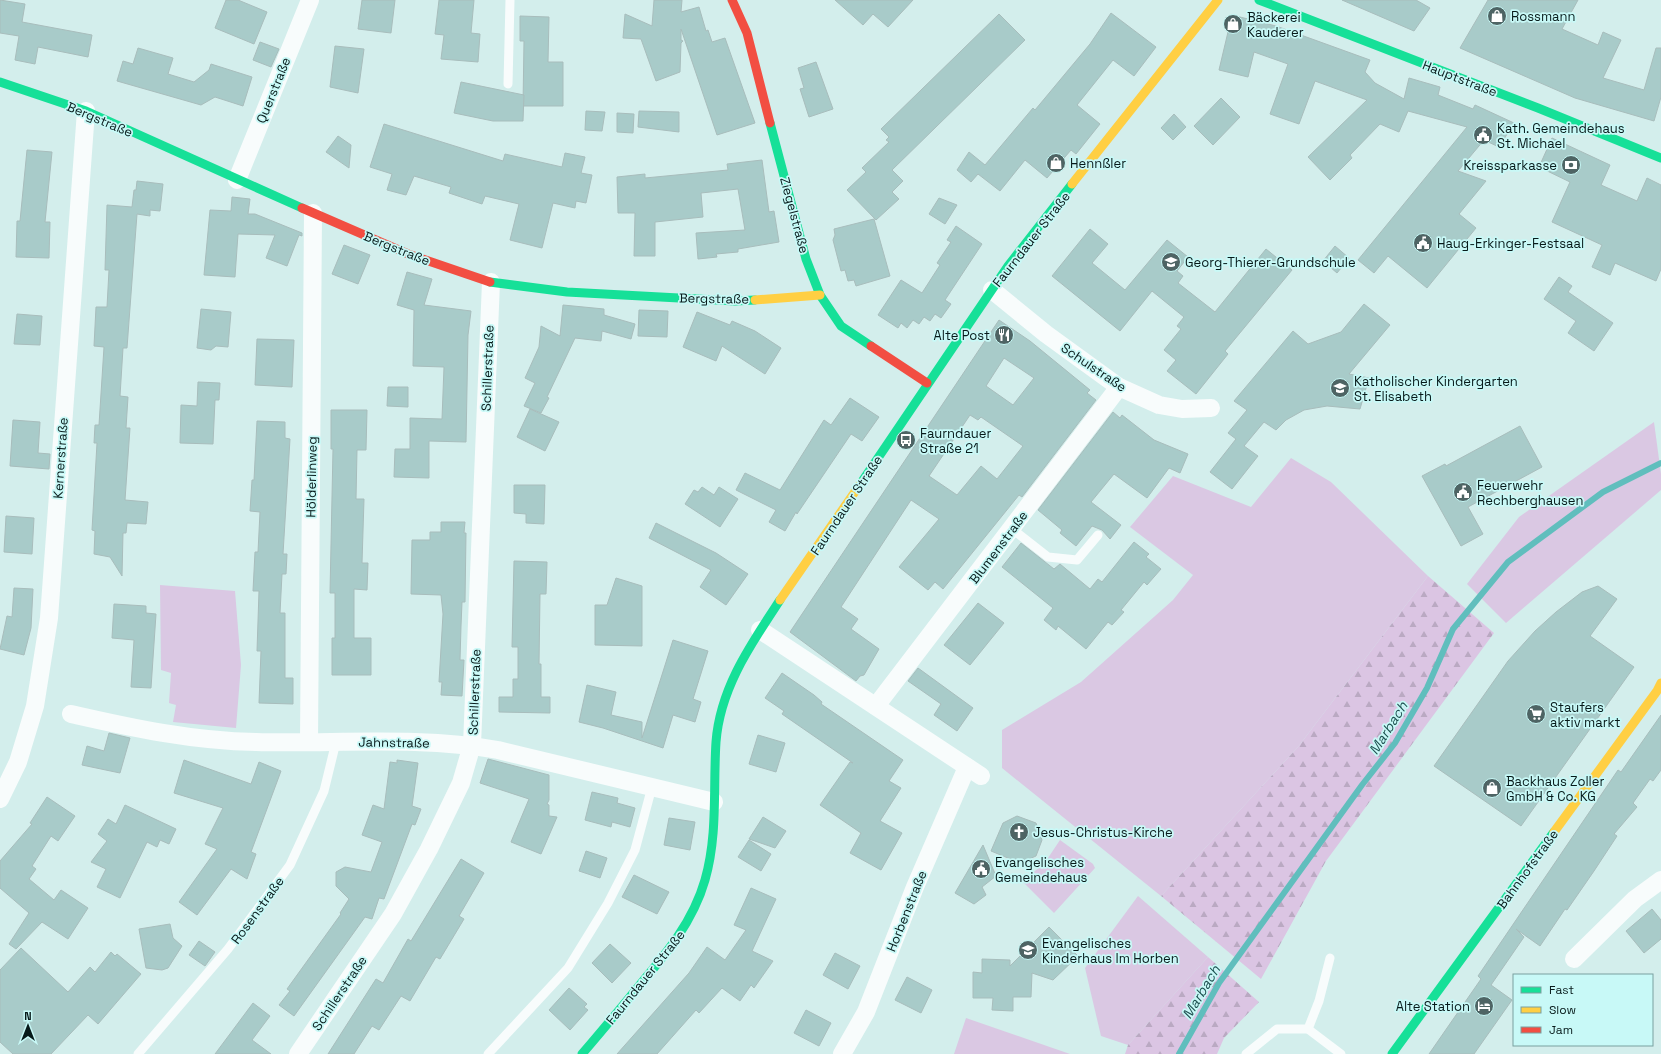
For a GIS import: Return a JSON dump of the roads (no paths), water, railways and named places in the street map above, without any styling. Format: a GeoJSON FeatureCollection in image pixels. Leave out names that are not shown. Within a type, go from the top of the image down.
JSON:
{"type":"FeatureCollection","features":[{"type":"Feature","properties":{"kind":"street","name":"Querstraße"},"geometry":{"type":"LineString","coordinates":[[237,180],[310,0]]}},
{"type":"Feature","properties":{"kind":"street","name":"Ziegelstraße"},"geometry":{"type":"LineString","coordinates":[[732,0],[747,33],[806,260],[820,296],[841,326],[927,383]]}},
{"type":"Feature","properties":{"kind":"street","name":"Faurndauer Straße"},"geometry":{"type":"LineString","coordinates":[[582,1054],[670,949],[692,915],[705,880],[713,838],[716,740],[726,693],[746,651],[927,383],[1022,247],[1218,0]]}},
{"type":"Feature","properties":{"kind":"street","name":"Hauptstraße"},"geometry":{"type":"LineString","coordinates":[[1259,0],[1538,108],[1661,158]]}},
{"type":"Feature","properties":{"kind":"street","name":"Bergstraße"},"geometry":{"type":"LineString","coordinates":[[0,82],[86,111],[237,180],[408,254],[491,282],[567,292],[735,301],[820,296]]}},
{"type":"Feature","properties":{"kind":"street","name":"Kernerstraße"},"geometry":{"type":"LineString","coordinates":[[0,799],[18,762],[35,706],[49,618],[86,111]]}},
{"type":"Feature","properties":{"kind":"street","name":"Hölderlinweg"},"geometry":{"type":"LineString","coordinates":[[309,741],[313,213]]}},
{"type":"Feature","properties":{"kind":"street","name":"Schillerstraße"},"geometry":{"type":"LineString","coordinates":[[299,1054],[393,914],[430,849],[461,783],[472,745],[491,282]]}},
{"type":"Feature","properties":{"kind":"street","name":"Schulstraße"},"geometry":{"type":"LineString","coordinates":[[992,290],[1046,334],[1119,387],[1159,404],[1182,409],[1211,408]]}},
{"type":"Feature","properties":{"kind":"street","name":"Blumenstraße"},"geometry":{"type":"LineString","coordinates":[[876,706],[1119,387]]}},
{"type":"Feature","properties":{"kind":"street","name":"Horbenstraße"},"geometry":{"type":"LineString","coordinates":[[760,630],[974,771],[915,887],[866,1012],[842,1054]]}},
{"type":"Feature","properties":{"kind":"street","name":"Bahnhofstraße"},"geometry":{"type":"LineString","coordinates":[[1392,1054],[1661,684]]}},
{"type":"Feature","properties":{"kind":"street","name":"Jahnstraße"},"geometry":{"type":"LineString","coordinates":[[71,714],[142,730],[206,739],[255,742],[405,742],[472,745],[714,802]]}},
{"type":"Feature","properties":{"kind":"street"},"geometry":{"type":"LineString","coordinates":[[1574,960],[1635,899],[1661,880]]}},
{"type":"Feature","properties":{"kind":"lane"},"geometry":{"type":"LineString","coordinates":[[508,84],[510,0]]}},
{"type":"Feature","properties":{"kind":"lane"},"geometry":{"type":"LineString","coordinates":[[1012,528],[1048,557],[1077,560],[1098,535]]}},
{"type":"Feature","properties":{"kind":"lane","name":"Rosenstraße"},"geometry":{"type":"LineString","coordinates":[[138,1054],[228,949],[290,865],[324,790],[336,742]]}},
{"type":"Feature","properties":{"kind":"lane"},"geometry":{"type":"LineString","coordinates":[[488,1054],[568,968],[608,903],[635,850],[652,787]]}},
{"type":"Feature","properties":{"kind":"lane"},"geometry":{"type":"LineString","coordinates":[[1308,1029],[1319,1001],[1330,958]]}},
{"type":"Feature","properties":{"kind":"lane"},"geometry":{"type":"LineString","coordinates":[[1246,1054],[1277,1029],[1308,1029],[1342,1054]]}},
{"type":"Feature","properties":{"kind":"waterway","name":"Marbach"},"geometry":{"type":"LineString","coordinates":[[1179,1054],[1219,983],[1362,785],[1395,743],[1427,688],[1453,629],[1508,562],[1603,492],[1661,463]]}},
{"type":"Feature","properties":{"kind":"place","name":"Rossmann"},"geometry":{"type":"Point","coordinates":[1497,16]}},
{"type":"Feature","properties":{"kind":"place","name":"Bäckerei Kauderer"},"geometry":{"type":"Point","coordinates":[1233,24]}},
{"type":"Feature","properties":{"kind":"place","name":"Kath. Gemeindehaus St. Michael"},"geometry":{"type":"Point","coordinates":[1483,135]}},
{"type":"Feature","properties":{"kind":"place","name":"Hennßler"},"geometry":{"type":"Point","coordinates":[1056,163]}},
{"type":"Feature","properties":{"kind":"place","name":"Kreissparkasse"},"geometry":{"type":"Point","coordinates":[1571,165]}},
{"type":"Feature","properties":{"kind":"place","name":"Haug-Erkinger-Festsaal"},"geometry":{"type":"Point","coordinates":[1423,243]}},
{"type":"Feature","properties":{"kind":"place","name":"Georg-Thierer-Grundschule"},"geometry":{"type":"Point","coordinates":[1171,262]}},
{"type":"Feature","properties":{"kind":"place","name":"Alte Post"},"geometry":{"type":"Point","coordinates":[1004,335]}},
{"type":"Feature","properties":{"kind":"place","name":"Katholischer Kindergarten St. Elisabeth"},"geometry":{"type":"Point","coordinates":[1340,388]}},
{"type":"Feature","properties":{"kind":"place","name":"Faurndauer Straße 21"},"geometry":{"type":"Point","coordinates":[906,440]}},
{"type":"Feature","properties":{"kind":"place","name":"Feuerwehr Rechberghausen"},"geometry":{"type":"Point","coordinates":[1463,492]}},
{"type":"Feature","properties":{"kind":"place","name":"Staufers aktiv markt"},"geometry":{"type":"Point","coordinates":[1536,714]}},
{"type":"Feature","properties":{"kind":"place","name":"Backhaus Zoller GmbH & Co. KG"},"geometry":{"type":"Point","coordinates":[1492,788]}},
{"type":"Feature","properties":{"kind":"place","name":"Jesus-Christus-Kirche"},"geometry":{"type":"Point","coordinates":[1019,832]}},
{"type":"Feature","properties":{"kind":"place","name":"Evangelisches Gemeindehaus"},"geometry":{"type":"Point","coordinates":[981,869]}},
{"type":"Feature","properties":{"kind":"place","name":"Evangelisches Kinderhaus Im Horben"},"geometry":{"type":"Point","coordinates":[1028,950]}},
{"type":"Feature","properties":{"kind":"place","name":"Alte Station"},"geometry":{"type":"Point","coordinates":[1484,1006]}}]}
